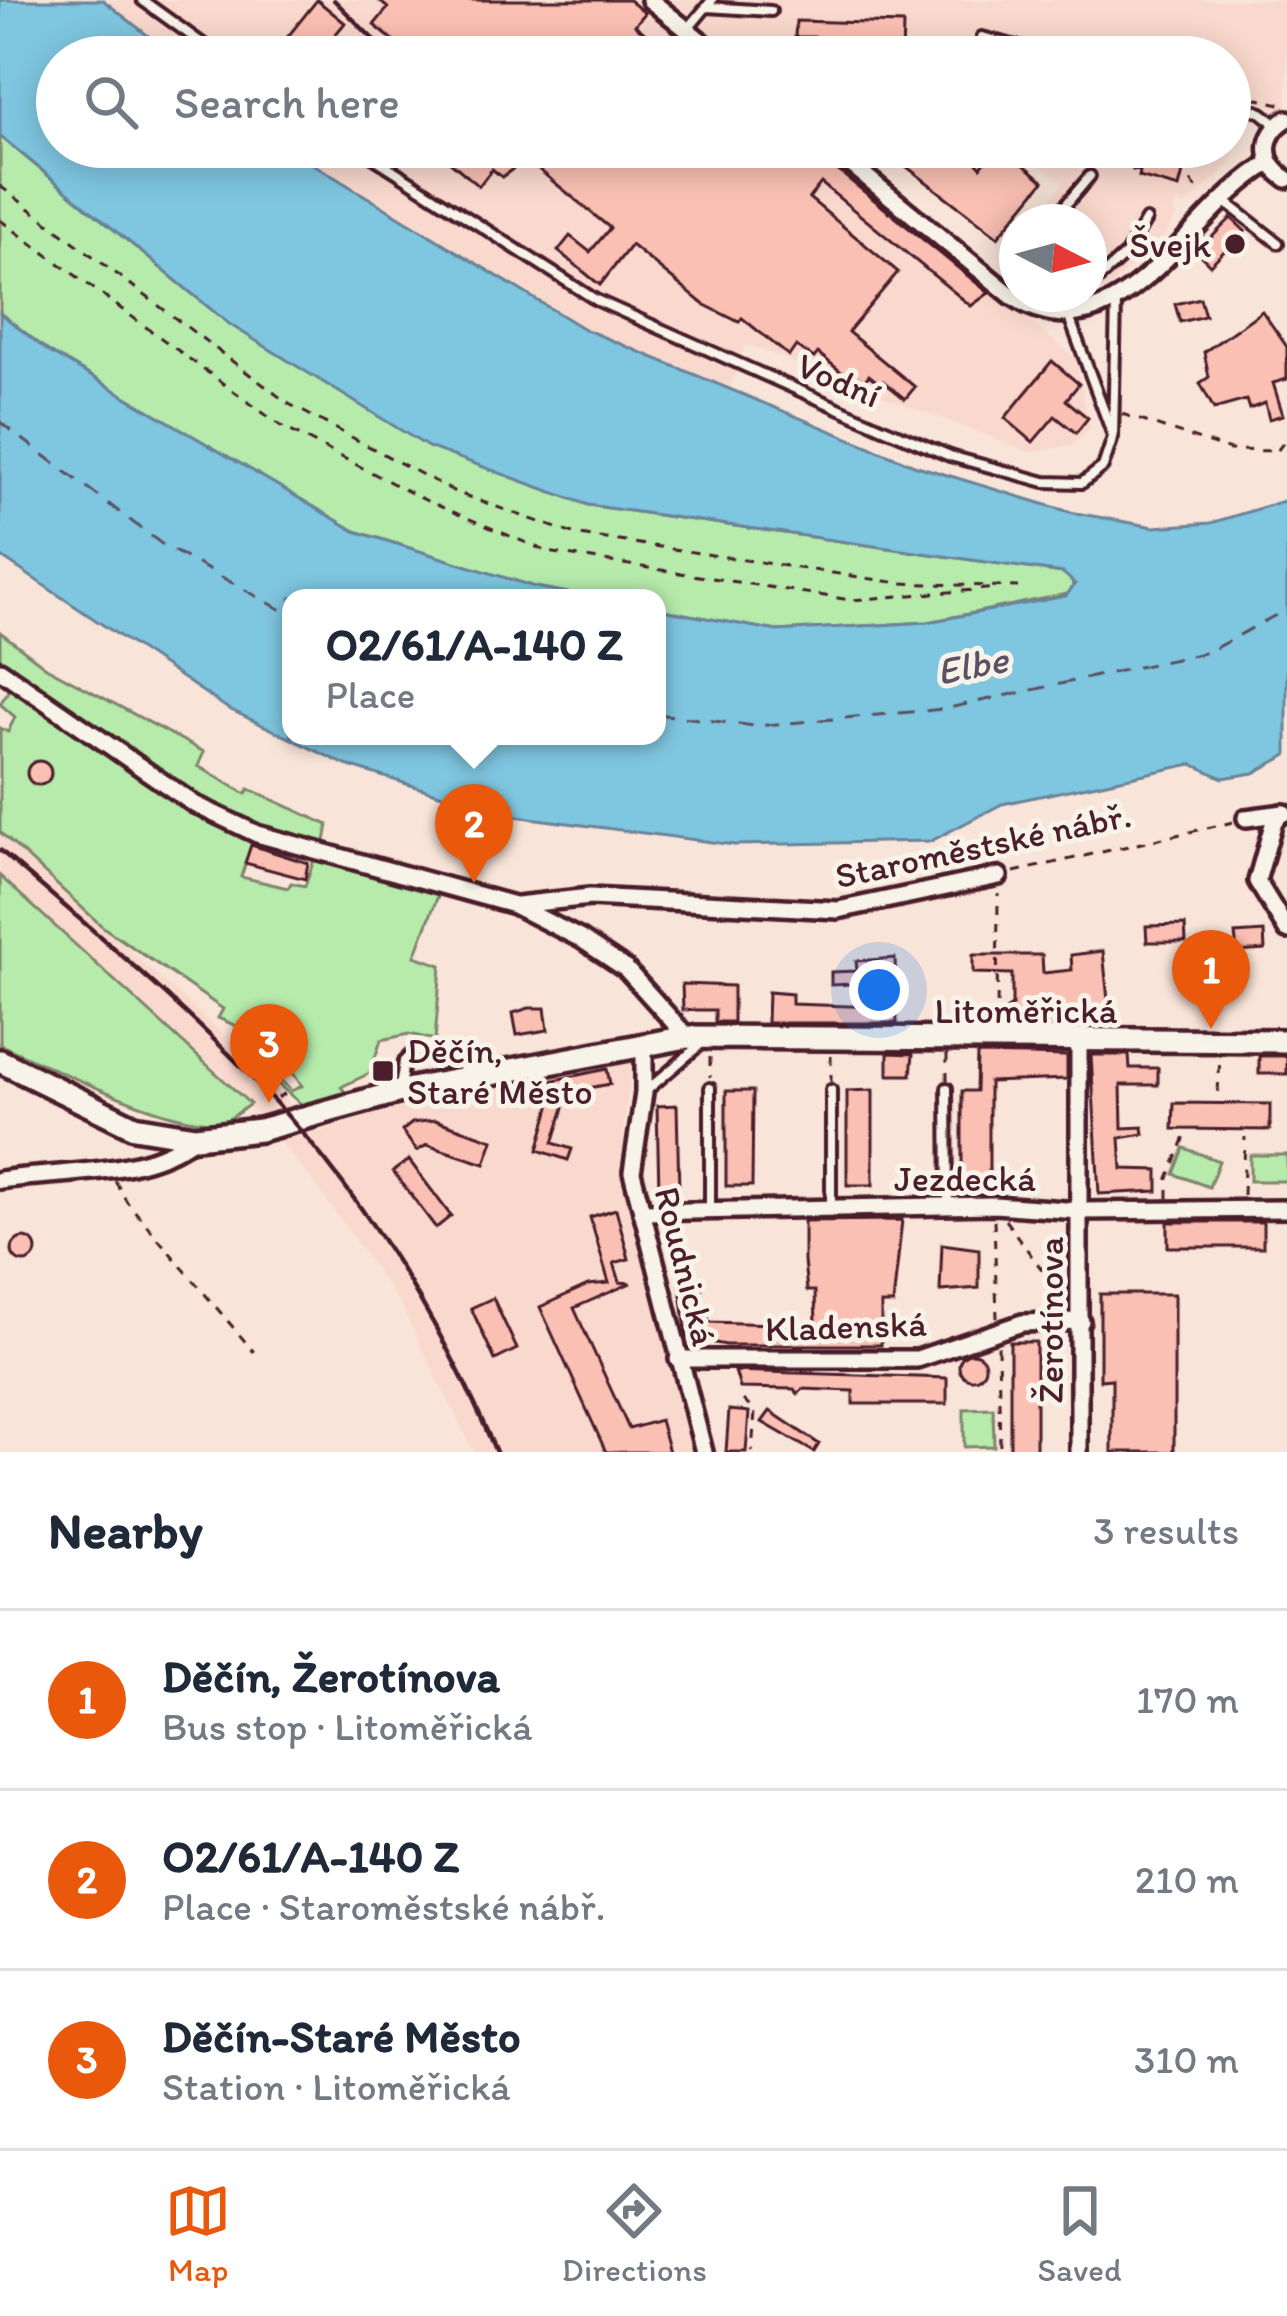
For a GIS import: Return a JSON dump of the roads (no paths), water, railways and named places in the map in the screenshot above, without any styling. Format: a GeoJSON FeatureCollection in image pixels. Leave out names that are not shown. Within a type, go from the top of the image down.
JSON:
{"type":"FeatureCollection","features":[{"type":"Feature","properties":{"kind":"main road","name":"Litoměřická"},"geometry":{"type":"LineString","coordinates":[[0,1061],[134,1127],[195,1137],[260,1130],[487,1073],[699,1037],[1079,1044],[1287,1041]]}},
{"type":"Feature","properties":{"kind":"street"},"geometry":{"type":"LineString","coordinates":[[650,0],[695,36]]}},
{"type":"Feature","properties":{"kind":"street"},"geometry":{"type":"LineString","coordinates":[[1282,122],[1268,143],[1270,163],[1287,179]]}},
{"type":"Feature","properties":{"kind":"street"},"geometry":{"type":"LineString","coordinates":[[856,168],[1012,296],[1039,311],[1069,317],[1116,302],[1222,199],[1270,163]]}},
{"type":"Feature","properties":{"kind":"street","name":"Staroměstské nábř."},"geometry":{"type":"LineString","coordinates":[[0,670],[194,804],[257,834],[514,905],[626,969],[699,1037]]}},
{"type":"Feature","properties":{"kind":"street"},"geometry":{"type":"LineString","coordinates":[[1246,818],[1285,813]]}},
{"type":"Feature","properties":{"kind":"street"},"geometry":{"type":"LineString","coordinates":[[1285,813],[1274,821],[1257,880],[1287,930]]}},
{"type":"Feature","properties":{"kind":"street","name":"Staroměstské nábř."},"geometry":{"type":"LineString","coordinates":[[514,905],[590,898],[838,910],[999,876]]}},
{"type":"Feature","properties":{"kind":"street","name":"Žerotínova"},"geometry":{"type":"LineString","coordinates":[[1078,1452],[1079,1044]]}},
{"type":"Feature","properties":{"kind":"street","name":"Roudnická"},"geometry":{"type":"LineString","coordinates":[[644,1045],[644,1093],[632,1148],[642,1212],[704,1452]]}},
{"type":"Feature","properties":{"kind":"street"},"geometry":{"type":"LineString","coordinates":[[0,1180],[109,1169],[179,1150],[195,1137]]}},
{"type":"Feature","properties":{"kind":"street","name":"Jezdecká"},"geometry":{"type":"LineString","coordinates":[[642,1212],[994,1205],[1080,1210],[1287,1209]]}},
{"type":"Feature","properties":{"kind":"street","name":"Kladenská"},"geometry":{"type":"LineString","coordinates":[[678,1359],[917,1359],[1022,1323],[1081,1321]]}},
{"type":"Feature","properties":{"kind":"lane"},"geometry":{"type":"LineString","coordinates":[[142,0],[192,36]]}},
{"type":"Feature","properties":{"kind":"lane"},"geometry":{"type":"LineString","coordinates":[[684,36],[710,3],[771,11]]}},
{"type":"Feature","properties":{"kind":"lane"},"geometry":{"type":"LineString","coordinates":[[1251,106],[1282,122]]}},
{"type":"Feature","properties":{"kind":"lane","name":"Vodní"},"geometry":{"type":"LineString","coordinates":[[390,168],[625,316],[950,456],[1014,476],[1082,483],[1103,467],[1113,437]]}},
{"type":"Feature","properties":{"kind":"lane"},"geometry":{"type":"LineString","coordinates":[[1066,204],[1090,176]]}},
{"type":"Feature","properties":{"kind":"lane"},"geometry":{"type":"LineString","coordinates":[[1222,199],[1278,243]]}},
{"type":"Feature","properties":{"kind":"lane"},"geometry":{"type":"LineString","coordinates":[[1107,271],[1126,254],[1146,220]]}},
{"type":"Feature","properties":{"kind":"lane"},"geometry":{"type":"LineString","coordinates":[[1113,437],[1116,302]]}},
{"type":"Feature","properties":{"kind":"lane"},"geometry":{"type":"LineString","coordinates":[[1069,317],[1113,437]]}},
{"type":"Feature","properties":{"kind":"lane"},"geometry":{"type":"LineString","coordinates":[[644,1093],[699,1037]]}},
{"type":"Feature","properties":{"kind":"lane"},"geometry":{"type":"LineString","coordinates":[[401,1091],[398,1082],[404,1060],[414,1052],[487,1073]]}},
{"type":"Feature","properties":{"kind":"lane"},"geometry":{"type":"LineString","coordinates":[[710,1088],[710,1211]]}},
{"type":"Feature","properties":{"kind":"lane"},"geometry":{"type":"LineString","coordinates":[[947,1088],[948,1206]]}},
{"type":"Feature","properties":{"kind":"lane"},"geometry":{"type":"LineString","coordinates":[[831,1090],[832,1209]]}},
{"type":"Feature","properties":{"kind":"water"},"geometry":{"type":"Polygon","coordinates":[[[0,0],[103,0],[148,36],[36,36],[36,166],[0,136],[0,0]]]}},
{"type":"Feature","properties":{"kind":"water","name":"Elbe"},"geometry":{"type":"Polygon","coordinates":[[[39,168],[320,168],[584,329],[914,465],[1070,512],[1154,527],[1211,523],[1287,500],[1287,755],[1254,773],[1223,778],[1192,764],[1002,804],[931,841],[734,845],[507,815],[346,765],[304,745],[666,745],[666,611],[777,631],[928,622],[1066,596],[1075,584],[1063,573],[588,505],[428,447],[229,324],[39,168]]]}},
{"type":"Feature","properties":{"kind":"water"},"geometry":{"type":"Polygon","coordinates":[[[0,313],[48,351],[355,531],[546,589],[282,589],[282,734],[227,708],[0,556],[0,313]]]}},
{"type":"Feature","properties":{"kind":"railway"},"geometry":{"type":"LineString","coordinates":[[334,0],[370,36]]}},
{"type":"Feature","properties":{"kind":"railway"},"geometry":{"type":"LineString","coordinates":[[0,850],[202,1028],[301,1131],[366,1216],[424,1307],[496,1452]]}},
{"type":"Feature","properties":{"kind":"place","name":"Švejk"},"geometry":{"type":"Point","coordinates":[1235,244]}},
{"type":"Feature","properties":{"kind":"place","name":"O2/61/A-140 Z"},"geometry":{"type":"Point","coordinates":[474,883]}},
{"type":"Feature","properties":{"kind":"place","name":"Děčín, Žerotínova"},"geometry":{"type":"Point","coordinates":[1211,1029]}},
{"type":"Feature","properties":{"kind":"place","name":"Děčín, Staré Město"},"geometry":{"type":"Point","coordinates":[383,1071]}},
{"type":"Feature","properties":{"kind":"place","name":"Děčín-Staré Město"},"geometry":{"type":"Point","coordinates":[269,1103]}}]}
